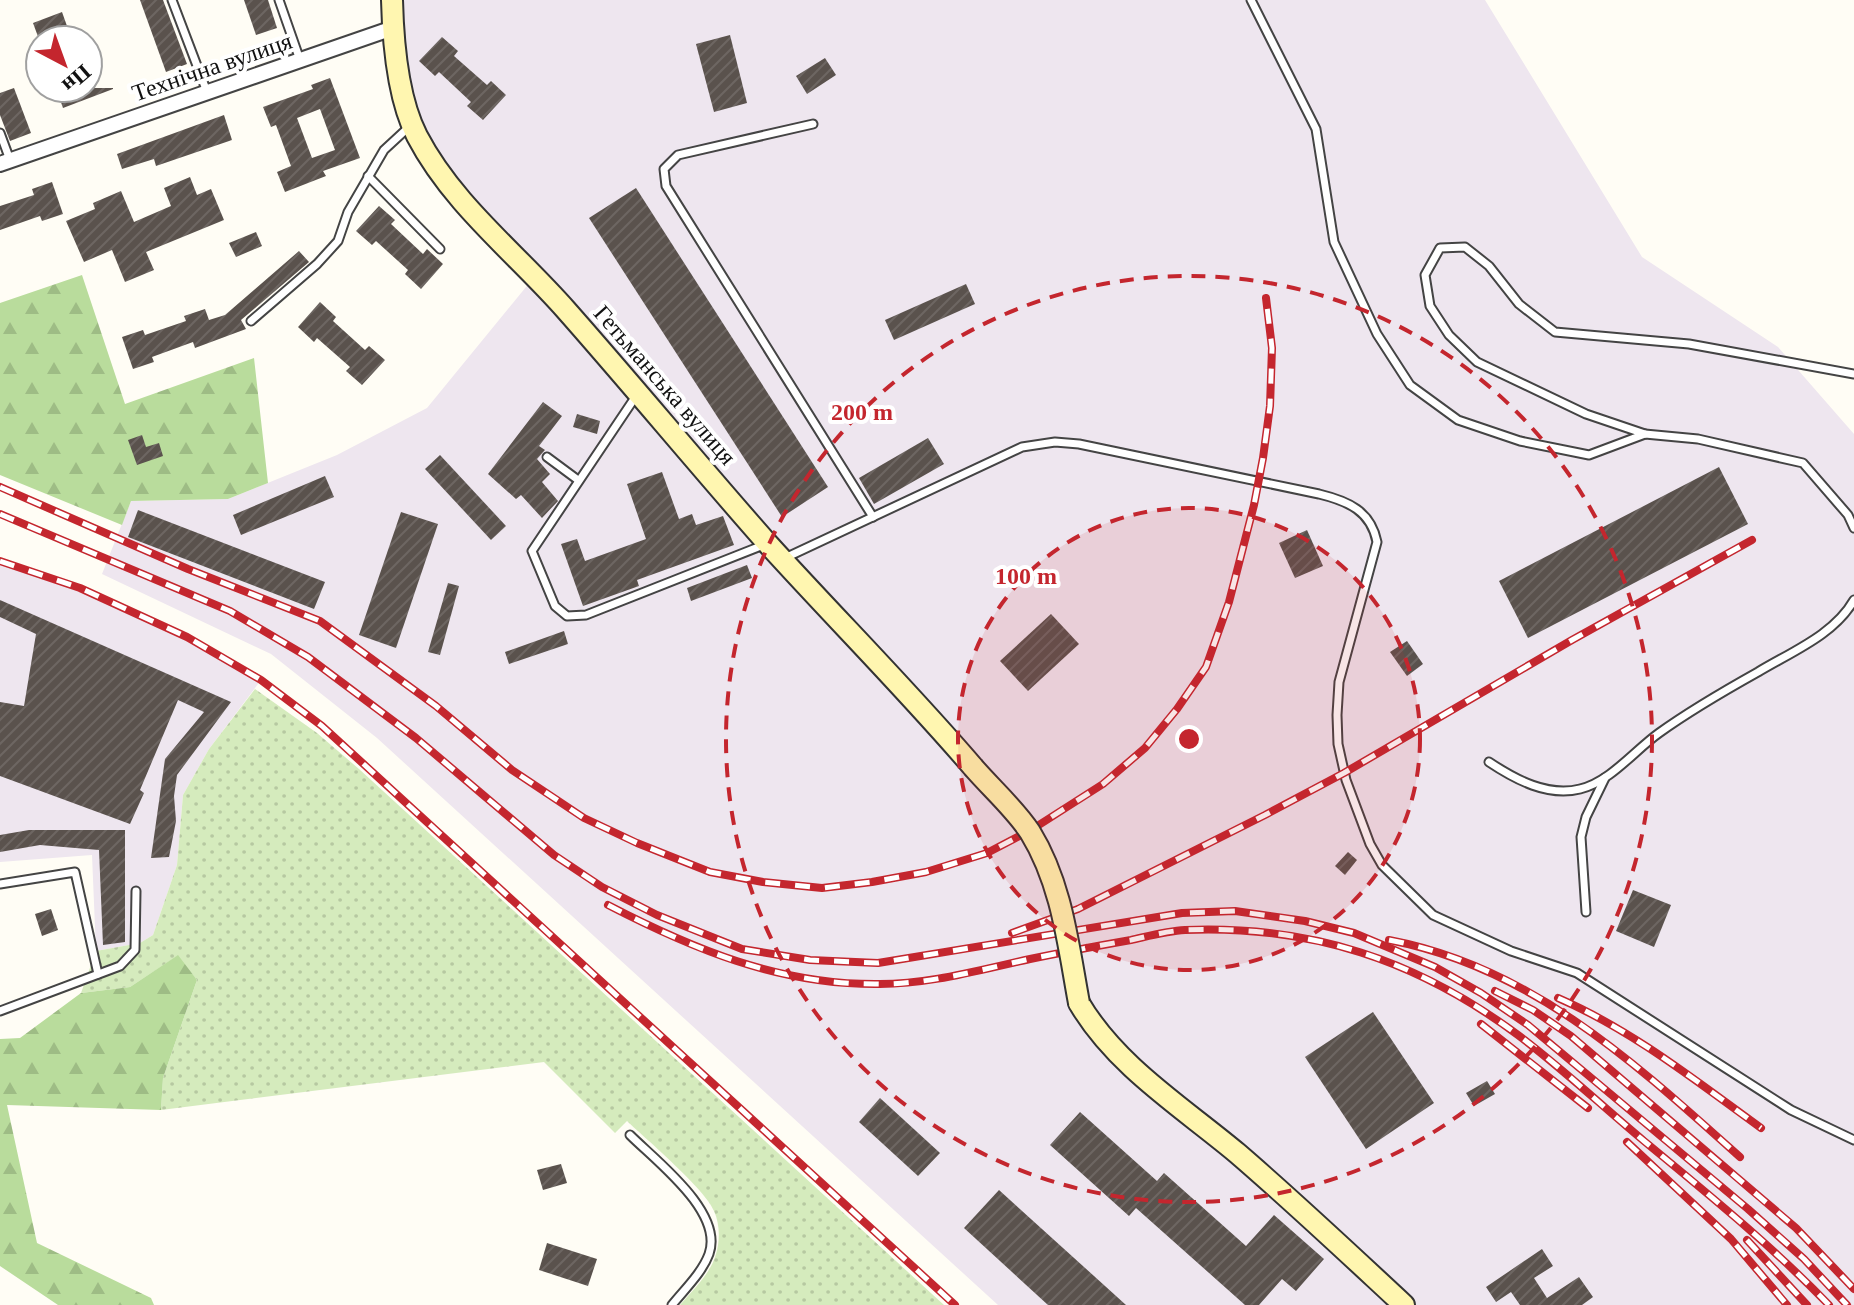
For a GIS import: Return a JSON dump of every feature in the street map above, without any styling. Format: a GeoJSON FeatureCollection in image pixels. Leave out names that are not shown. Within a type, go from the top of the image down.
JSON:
{"type":"FeatureCollection","features":[{"type":"Feature","properties":{"kind":"street","name":"Гетьманська вулиця"},"geometry":{"type":"LineString","coordinates":[[392,0],[393,28],[412,124],[439,172],[463,204],[536,275],[768,544],[917,701],[1028,829],[1046,862],[1060,899],[1079,1003],[1092,1024],[1116,1052],[1241,1156],[1404,1305]]}},
{"type":"Feature","properties":{"kind":"street","name":"Технічна вулиця"},"geometry":{"type":"LineString","coordinates":[[5,162],[393,28]]}},
{"type":"Feature","properties":{"kind":"lane"},"geometry":{"type":"LineString","coordinates":[[172,0],[207,92]]}},
{"type":"Feature","properties":{"kind":"lane"},"geometry":{"type":"LineString","coordinates":[[279,0],[300,60]]}},
{"type":"Feature","properties":{"kind":"lane"},"geometry":{"type":"LineString","coordinates":[[1251,0],[1316,129],[1334,242],[1377,334],[1410,385],[1458,420],[1520,441],[1561,450],[1589,455],[1645,434]]}},
{"type":"Feature","properties":{"kind":"lane"},"geometry":{"type":"LineString","coordinates":[[251,321],[317,264],[338,241],[348,212],[384,150],[412,124]]}},
{"type":"Feature","properties":{"kind":"lane"},"geometry":{"type":"LineString","coordinates":[[813,124],[678,155],[664,169],[666,186],[873,517]]}},
{"type":"Feature","properties":{"kind":"lane"},"geometry":{"type":"LineString","coordinates":[[0,133],[5,162]]}},
{"type":"Feature","properties":{"kind":"lane"},"geometry":{"type":"LineString","coordinates":[[368,176],[440,249]]}},
{"type":"Feature","properties":{"kind":"lane"},"geometry":{"type":"LineString","coordinates":[[1854,374],[1689,344],[1555,332],[1519,304],[1489,266],[1465,247],[1440,248],[1425,275],[1430,306],[1449,335],[1477,362],[1586,414],[1645,434],[1698,439],[1803,463],[1848,515],[1854,528]]}},
{"type":"Feature","properties":{"kind":"lane"},"geometry":{"type":"LineString","coordinates":[[639,393],[532,551],[555,606],[567,616],[586,615],[768,544]]}},
{"type":"Feature","properties":{"kind":"lane"},"geometry":{"type":"LineString","coordinates":[[783,559],[1022,447],[1055,442],[1079,444],[1304,491],[1354,506],[1374,528],[1377,542],[1339,682],[1338,744],[1356,810],[1382,865],[1433,915],[1511,951],[1577,973],[1791,1110],[1854,1140]]}},
{"type":"Feature","properties":{"kind":"lane"},"geometry":{"type":"LineString","coordinates":[[547,457],[578,480]]}},
{"type":"Feature","properties":{"kind":"lane"},"geometry":{"type":"LineString","coordinates":[[1489,762],[1510,776],[1548,789],[1570,791],[1585,788],[1606,776],[1689,712],[1817,638],[1848,610],[1854,600]]}},
{"type":"Feature","properties":{"kind":"lane"},"geometry":{"type":"LineString","coordinates":[[1586,912],[1581,837],[1586,817],[1606,776]]}},
{"type":"Feature","properties":{"kind":"lane"},"geometry":{"type":"LineString","coordinates":[[0,884],[75,872],[98,974]]}},
{"type":"Feature","properties":{"kind":"lane"},"geometry":{"type":"LineString","coordinates":[[0,1011],[120,966],[135,950],[136,891]]}},
{"type":"Feature","properties":{"kind":"lane"},"geometry":{"type":"LineString","coordinates":[[630,1135],[691,1194],[705,1217],[711,1236],[709,1254],[695,1278],[672,1305]]}},
{"type":"Feature","properties":{"kind":"shaded area"},"geometry":{"type":"Polygon","coordinates":[[[392,0],[1485,0],[1642,257],[1778,347],[1854,434],[1854,1305],[998,1305],[377,738],[271,654],[102,574],[131,501],[228,499],[337,455],[427,408],[535,276],[419,139],[392,0]]]}},
{"type":"Feature","properties":{"kind":"shaded area"},"geometry":{"type":"Polygon","coordinates":[[[0,561],[80,588],[187,637],[261,680],[209,749],[183,795],[177,865],[153,935],[140,943],[96,951],[92,855],[0,862],[0,561]]]}},
{"type":"Feature","properties":{"kind":"green space"},"geometry":{"type":"Polygon","coordinates":[[[82,275],[125,404],[254,358],[268,483],[228,499],[131,501],[122,525],[0,475],[0,303],[82,275]]]}},
{"type":"Feature","properties":{"kind":"green space"},"geometry":{"type":"Polygon","coordinates":[[[255,689],[317,733],[359,769],[944,1305],[680,1305],[714,1261],[719,1238],[717,1221],[709,1202],[627,1121],[615,1133],[544,1062],[161,1110],[163,1078],[197,980],[177,956],[130,987],[81,993],[96,951],[140,943],[153,935],[177,865],[183,795],[209,749],[255,689]]]}},
{"type":"Feature","properties":{"kind":"green space"},"geometry":{"type":"Polygon","coordinates":[[[178,955],[197,980],[163,1078],[161,1110],[7,1105],[37,1243],[151,1298],[154,1305],[58,1305],[0,1266],[0,1039],[20,1038],[81,993],[130,987],[178,955]]]}},
{"type":"Feature","properties":{"kind":"building"},"geometry":{"type":"Polygon","coordinates":[[[140,0],[163,0],[187,64],[166,72],[140,0]]]}},
{"type":"Feature","properties":{"kind":"building"},"geometry":{"type":"Polygon","coordinates":[[[244,0],[268,0],[277,28],[256,35],[244,0]]]}},
{"type":"Feature","properties":{"kind":"building"},"geometry":{"type":"Polygon","coordinates":[[[62,12],[66,24],[33,24],[62,12]]]}},
{"type":"Feature","properties":{"kind":"building"},"geometry":{"type":"Polygon","coordinates":[[[730,35],[747,103],[714,112],[696,44],[730,35]]]}},
{"type":"Feature","properties":{"kind":"building"},"geometry":{"type":"Polygon","coordinates":[[[442,37],[458,51],[454,56],[487,85],[491,81],[506,95],[483,120],[467,106],[471,102],[439,72],[435,76],[419,61],[442,37]]]}},
{"type":"Feature","properties":{"kind":"building"},"geometry":{"type":"Polygon","coordinates":[[[825,58],[836,75],[807,94],[796,76],[825,58]]]}},
{"type":"Feature","properties":{"kind":"building"},"geometry":{"type":"Polygon","coordinates":[[[330,78],[360,158],[323,171],[326,176],[285,192],[277,172],[291,166],[276,125],[271,127],[263,107],[313,89],[311,85],[330,78]],[[320,109],[297,118],[312,158],[335,150],[320,109]]]}},
{"type":"Feature","properties":{"kind":"building"},"geometry":{"type":"Polygon","coordinates":[[[14,88],[31,133],[10,141],[0,115],[0,93],[14,88]]]}},
{"type":"Feature","properties":{"kind":"building"},"geometry":{"type":"Polygon","coordinates":[[[224,115],[232,140],[156,166],[154,159],[122,169],[117,154],[224,115]]]}},
{"type":"Feature","properties":{"kind":"building"},"geometry":{"type":"Polygon","coordinates":[[[190,177],[197,195],[211,189],[224,220],[146,252],[154,270],[125,282],[112,250],[84,262],[66,221],[95,209],[93,203],[121,191],[134,222],[171,206],[164,188],[190,177]]]}},
{"type":"Feature","properties":{"kind":"building"},"geometry":{"type":"Polygon","coordinates":[[[52,182],[63,214],[42,221],[40,216],[0,230],[0,206],[34,195],[32,189],[52,182]]]}},
{"type":"Feature","properties":{"kind":"building"},"geometry":{"type":"Polygon","coordinates":[[[636,188],[828,487],[782,517],[589,218],[636,188]]]}},
{"type":"Feature","properties":{"kind":"building"},"geometry":{"type":"Polygon","coordinates":[[[379,206],[395,220],[391,224],[423,254],[427,249],[443,264],[421,289],[405,274],[408,270],[376,241],[372,245],[356,231],[379,206]]]}},
{"type":"Feature","properties":{"kind":"building"},"geometry":{"type":"Polygon","coordinates":[[[256,232],[262,246],[236,257],[229,243],[256,232]]]}},
{"type":"Feature","properties":{"kind":"building"},"geometry":{"type":"Polygon","coordinates":[[[299,251],[309,262],[241,320],[246,329],[195,348],[193,342],[152,357],[154,362],[133,369],[122,337],[143,330],[145,335],[186,321],[184,316],[205,309],[209,320],[225,315],[299,251]]]}},
{"type":"Feature","properties":{"kind":"building"},"geometry":{"type":"Polygon","coordinates":[[[966,284],[975,304],[894,340],[885,320],[966,284]]]}},
{"type":"Feature","properties":{"kind":"building"},"geometry":{"type":"Polygon","coordinates":[[[320,302],[336,317],[333,321],[365,350],[369,346],[385,360],[362,385],[346,371],[350,367],[317,338],[314,342],[298,327],[320,302]]]}},
{"type":"Feature","properties":{"kind":"building"},"geometry":{"type":"Polygon","coordinates":[[[543,402],[562,416],[539,446],[545,450],[537,459],[550,474],[542,482],[558,501],[542,518],[521,495],[516,499],[488,474],[543,402]]]}},
{"type":"Feature","properties":{"kind":"building"},"geometry":{"type":"Polygon","coordinates":[[[577,414],[600,421],[597,434],[573,427],[577,414]]]}},
{"type":"Feature","properties":{"kind":"building"},"geometry":{"type":"Polygon","coordinates":[[[142,435],[146,447],[159,443],[163,456],[137,465],[128,440],[142,435]]]}},
{"type":"Feature","properties":{"kind":"building"},"geometry":{"type":"Polygon","coordinates":[[[928,438],[944,464],[874,504],[859,478],[928,438]]]}},
{"type":"Feature","properties":{"kind":"building"},"geometry":{"type":"Polygon","coordinates":[[[440,455],[506,526],[491,540],[425,469],[440,455]]]}},
{"type":"Feature","properties":{"kind":"building"},"geometry":{"type":"Polygon","coordinates":[[[1719,467],[1748,524],[1528,638],[1499,581],[1719,467]]]}},
{"type":"Feature","properties":{"kind":"building"},"geometry":{"type":"Polygon","coordinates":[[[662,472],[679,519],[692,514],[696,525],[723,516],[734,545],[637,580],[639,586],[583,606],[561,544],[577,539],[585,561],[646,539],[627,484],[662,472]]]}},
{"type":"Feature","properties":{"kind":"building"},"geometry":{"type":"Polygon","coordinates":[[[325,476],[334,497],[241,535],[233,515],[325,476]]]}},
{"type":"Feature","properties":{"kind":"building"},"geometry":{"type":"Polygon","coordinates":[[[138,510],[325,582],[314,609],[128,537],[138,510]]]}},
{"type":"Feature","properties":{"kind":"building"},"geometry":{"type":"Polygon","coordinates":[[[401,512],[438,524],[396,648],[359,635],[401,512]]]}},
{"type":"Feature","properties":{"kind":"building"},"geometry":{"type":"Polygon","coordinates":[[[1307,530],[1323,566],[1295,578],[1279,543],[1307,530]]]}},
{"type":"Feature","properties":{"kind":"building"},"geometry":{"type":"Polygon","coordinates":[[[747,565],[752,578],[691,601],[687,588],[747,565]]]}},
{"type":"Feature","properties":{"kind":"building"},"geometry":{"type":"Polygon","coordinates":[[[448,583],[459,586],[440,655],[428,652],[448,583]]]}},
{"type":"Feature","properties":{"kind":"building"},"geometry":{"type":"Polygon","coordinates":[[[0,600],[231,702],[177,775],[174,796],[176,821],[169,857],[151,858],[165,759],[204,712],[178,700],[140,790],[144,793],[130,824],[0,776],[0,702],[24,706],[36,634],[0,617],[0,600]]]}},
{"type":"Feature","properties":{"kind":"building"},"geometry":{"type":"Polygon","coordinates":[[[1051,614],[1079,644],[1028,691],[1000,661],[1051,614]]]}},
{"type":"Feature","properties":{"kind":"building"},"geometry":{"type":"Polygon","coordinates":[[[564,631],[568,644],[509,664],[505,652],[564,631]]]}},
{"type":"Feature","properties":{"kind":"building"},"geometry":{"type":"Polygon","coordinates":[[[1407,641],[1423,664],[1407,676],[1390,652],[1407,641]]]}},
{"type":"Feature","properties":{"kind":"building"},"geometry":{"type":"Polygon","coordinates":[[[29,830],[125,830],[125,942],[103,945],[99,850],[40,845],[0,852],[0,835],[29,830]]]}},
{"type":"Feature","properties":{"kind":"building"},"geometry":{"type":"Polygon","coordinates":[[[1348,852],[1357,860],[1345,875],[1335,866],[1348,852]]]}},
{"type":"Feature","properties":{"kind":"building"},"geometry":{"type":"Polygon","coordinates":[[[1633,890],[1671,905],[1654,947],[1616,931],[1633,890]]]}},
{"type":"Feature","properties":{"kind":"building"},"geometry":{"type":"Polygon","coordinates":[[[51,909],[58,930],[42,936],[35,914],[51,909]]]}},
{"type":"Feature","properties":{"kind":"building"},"geometry":{"type":"Polygon","coordinates":[[[1373,1012],[1434,1103],[1366,1149],[1305,1057],[1373,1012]]]}},
{"type":"Feature","properties":{"kind":"building"},"geometry":{"type":"Polygon","coordinates":[[[1487,1081],[1495,1094],[1474,1106],[1466,1093],[1487,1081]]]}},
{"type":"Feature","properties":{"kind":"building"},"geometry":{"type":"Polygon","coordinates":[[[880,1098],[940,1153],[918,1176],[859,1122],[880,1098]]]}},
{"type":"Feature","properties":{"kind":"building"},"geometry":{"type":"Polygon","coordinates":[[[1080,1112],[1157,1181],[1164,1173],[1246,1246],[1274,1215],[1324,1259],[1296,1291],[1282,1279],[1259,1305],[1245,1305],[1136,1208],[1129,1216],[1050,1145],[1080,1112]]]}},
{"type":"Feature","properties":{"kind":"building"},"geometry":{"type":"Polygon","coordinates":[[[561,1164],[567,1183],[543,1190],[537,1170],[561,1164]]]}},
{"type":"Feature","properties":{"kind":"building"},"geometry":{"type":"Polygon","coordinates":[[[999,1190],[1126,1305],[1048,1305],[964,1228],[999,1190]]]}},
{"type":"Feature","properties":{"kind":"building"},"geometry":{"type":"Polygon","coordinates":[[[547,1243],[597,1259],[588,1286],[539,1270],[547,1243]]]}},
{"type":"Feature","properties":{"kind":"building"},"geometry":{"type":"Polygon","coordinates":[[[1542,1249],[1553,1266],[1534,1278],[1547,1298],[1579,1277],[1593,1297],[1582,1305],[1520,1305],[1511,1292],[1496,1302],[1486,1287],[1542,1249]]]}},
{"type":"Feature","properties":{"kind":"railway"},"geometry":{"type":"LineString","coordinates":[[0,487],[188,569],[320,621],[436,706],[512,770],[584,818],[637,843],[710,872],[763,882],[822,888],[872,882],[926,872],[987,853],[1031,830],[1103,784],[1145,748],[1206,667],[1229,602],[1263,458],[1270,406],[1272,348],[1266,298]]}},
{"type":"Feature","properties":{"kind":"railway"},"geometry":{"type":"LineString","coordinates":[[0,514],[230,611],[308,657],[416,738],[554,855],[602,887],[657,915],[742,949],[810,960],[878,963],[1182,913],[1235,911],[1305,921],[1354,933],[1435,967],[1528,1025],[1748,1209],[1804,1259],[1847,1305]]}},
{"type":"Feature","properties":{"kind":"railway"},"geometry":{"type":"LineString","coordinates":[[1012,933],[1078,909],[1265,815],[1752,540]]}},
{"type":"Feature","properties":{"kind":"railway"},"geometry":{"type":"LineString","coordinates":[[0,561],[80,588],[187,637],[261,680],[322,726],[955,1305]]}},
{"type":"Feature","properties":{"kind":"railway"},"geometry":{"type":"LineString","coordinates":[[608,905],[672,936],[737,961],[770,971],[839,982],[894,984],[933,979],[1185,930],[1276,934],[1361,952],[1441,986],[1518,1035],[1739,1220],[1829,1305]]}},
{"type":"Feature","properties":{"kind":"railway"},"geometry":{"type":"LineString","coordinates":[[1389,940],[1441,953],[1490,972],[1535,996],[1621,1055],[1740,1157]]}},
{"type":"Feature","properties":{"kind":"railway"},"geometry":{"type":"LineString","coordinates":[[1495,991],[1533,1010],[1571,1036],[1796,1228],[1854,1289]]}},
{"type":"Feature","properties":{"kind":"railway"},"geometry":{"type":"LineString","coordinates":[[1558,998],[1638,1041],[1761,1128]]}},
{"type":"Feature","properties":{"kind":"railway"},"geometry":{"type":"LineString","coordinates":[[1481,1024],[1588,1108]]}},
{"type":"Feature","properties":{"kind":"railway"},"geometry":{"type":"LineString","coordinates":[[1627,1142],[1731,1239],[1787,1305]]}},
{"type":"Feature","properties":{"kind":"railway"},"geometry":{"type":"LineString","coordinates":[[1747,1240],[1807,1305]]}}]}
